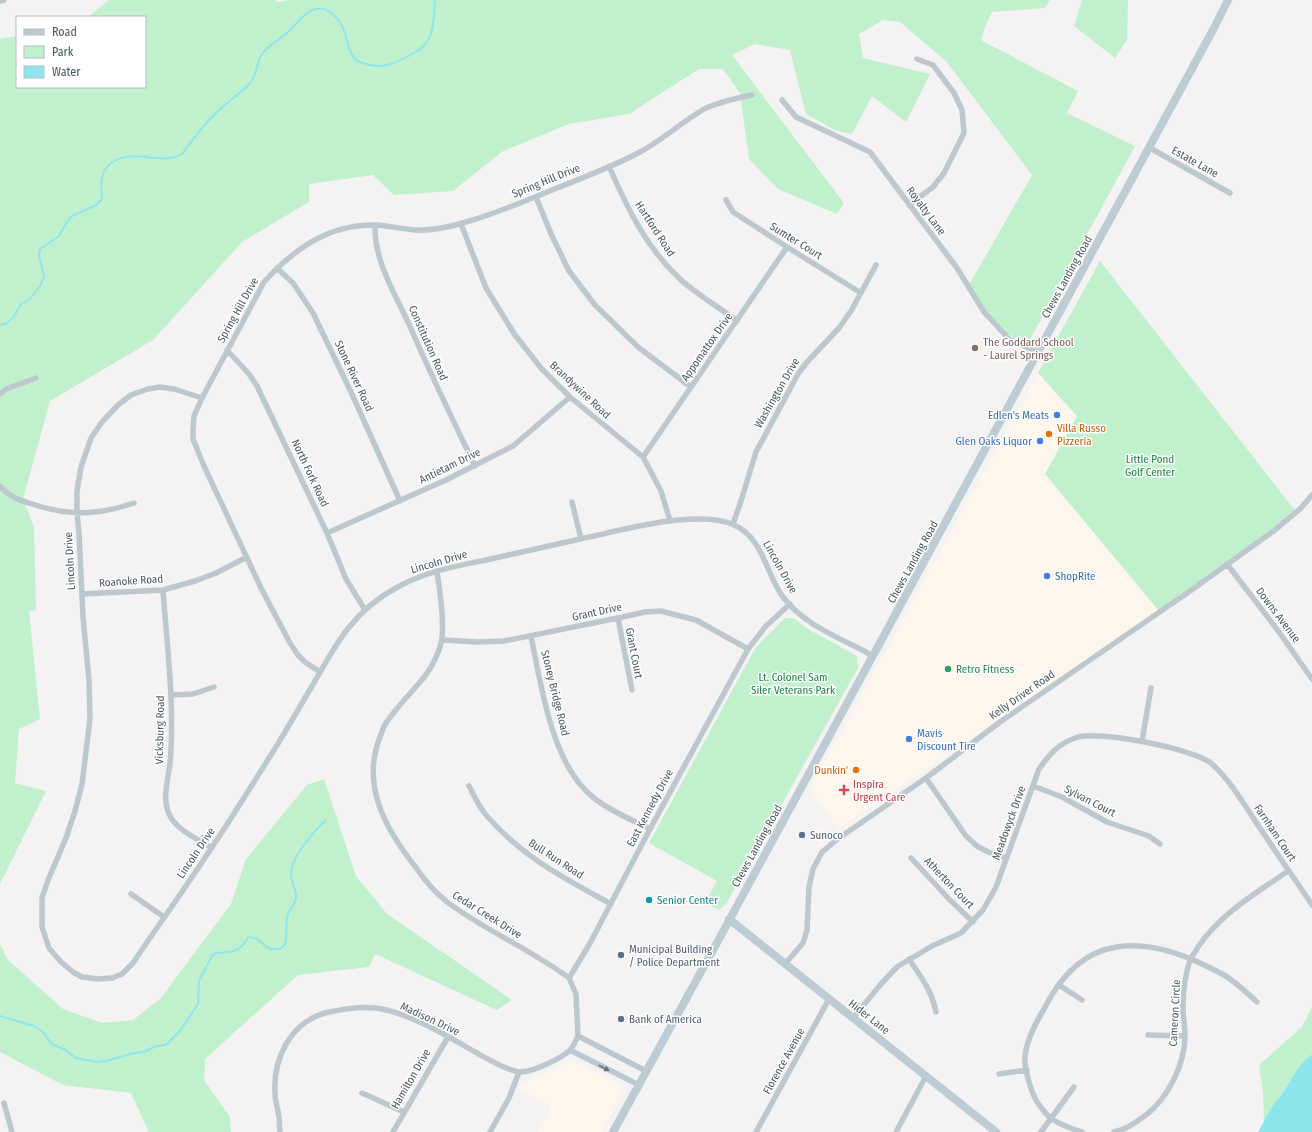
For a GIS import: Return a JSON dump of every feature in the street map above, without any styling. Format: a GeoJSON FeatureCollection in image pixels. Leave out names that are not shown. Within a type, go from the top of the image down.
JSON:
{"type":"FeatureCollection","features":[{"type":"Feature","properties":{"kind":"main road","name":"Chews Landing Road"},"geometry":{"type":"LineString","coordinates":[[613,1132],[874,657],[1150,148],[1228,0]]}},
{"type":"Feature","properties":{"kind":"main road","name":"Hider Lane"},"geometry":{"type":"LineString","coordinates":[[729,919],[996,1132]]}},
{"type":"Feature","properties":{"kind":"street"},"geometry":{"type":"LineString","coordinates":[[0,1],[4,0]]}},
{"type":"Feature","properties":{"kind":"street"},"geometry":{"type":"LineString","coordinates":[[909,205],[933,187],[944,173],[964,133],[962,110],[954,93],[933,65],[917,59]]}},
{"type":"Feature","properties":{"kind":"street","name":"Spring Hill Drive"},"geometry":{"type":"LineString","coordinates":[[320,672],[305,662],[290,643],[262,590],[204,466],[193,439],[194,416],[202,398],[264,282],[290,256],[311,241],[335,231],[357,226],[375,225],[416,230],[431,229],[461,224],[481,218],[536,197],[640,152],[705,108],[752,95]]}},
{"type":"Feature","properties":{"kind":"street","name":"Royalty Lane"},"geometry":{"type":"LineString","coordinates":[[782,100],[796,117],[870,152],[957,268],[984,312],[1009,339],[1039,353]]}},
{"type":"Feature","properties":{"kind":"street","name":"Estate Lane"},"geometry":{"type":"LineString","coordinates":[[1150,148],[1230,193]]}},
{"type":"Feature","properties":{"kind":"street","name":"Hartford Road"},"geometry":{"type":"LineString","coordinates":[[609,166],[640,229],[660,258],[679,278],[737,321]]}},
{"type":"Feature","properties":{"kind":"street"},"geometry":{"type":"LineString","coordinates":[[536,197],[552,236],[569,271],[595,305],[638,347],[691,387]]}},
{"type":"Feature","properties":{"kind":"street","name":"Sumter Court"},"geometry":{"type":"LineString","coordinates":[[726,200],[733,212],[861,293]]}},
{"type":"Feature","properties":{"kind":"street","name":"Brandywine Road"},"geometry":{"type":"LineString","coordinates":[[461,224],[486,288],[515,334],[541,368],[570,397],[643,457],[662,491],[670,521]]}},
{"type":"Feature","properties":{"kind":"street","name":"Constitution Road"},"geometry":{"type":"LineString","coordinates":[[375,225],[376,249],[386,275],[437,389],[475,466]]}},
{"type":"Feature","properties":{"kind":"street","name":"Appomattox Drive"},"geometry":{"type":"LineString","coordinates":[[643,457],[787,247]]}},
{"type":"Feature","properties":{"kind":"street","name":"Washington Drive"},"geometry":{"type":"LineString","coordinates":[[733,524],[756,452],[798,374],[807,362],[839,328],[876,266]]}},
{"type":"Feature","properties":{"kind":"street","name":"Stone River Road"},"geometry":{"type":"LineString","coordinates":[[277,268],[294,283],[313,313],[351,392],[400,501]]}},
{"type":"Feature","properties":{"kind":"street","name":"North Fork Road"},"geometry":{"type":"LineString","coordinates":[[227,350],[249,374],[257,386],[327,534],[346,579],[365,610]]}},
{"type":"Feature","properties":{"kind":"street"},"geometry":{"type":"LineString","coordinates":[[0,394],[6,389],[36,378]]}},
{"type":"Feature","properties":{"kind":"street","name":"Lincoln Drive"},"geometry":{"type":"LineString","coordinates":[[202,398],[174,389],[160,388],[131,395],[118,405],[102,422],[91,438],[81,467],[77,491],[77,513],[89,680],[90,719],[82,784],[66,838],[42,898],[42,927],[49,948],[72,972],[82,977],[98,979],[112,978],[122,974],[133,963],[212,848],[271,755],[338,640],[356,618],[375,600],[416,577],[461,565],[670,521],[713,519],[733,524],[753,540],[761,552],[782,596],[796,610],[814,624],[874,657]]}},
{"type":"Feature","properties":{"kind":"street","name":"Antietam Drive"},"geometry":{"type":"LineString","coordinates":[[327,534],[475,466],[513,446],[570,397]]}},
{"type":"Feature","properties":{"kind":"street"},"geometry":{"type":"LineString","coordinates":[[0,486],[16,499],[63,512],[87,513],[115,509],[134,503]]}},
{"type":"Feature","properties":{"kind":"street","name":"Kelly Driver Road"},"geometry":{"type":"LineString","coordinates":[[785,964],[802,943],[807,930],[809,887],[813,869],[822,852],[839,838],[926,778],[1000,722],[1275,530],[1300,509],[1312,495]]}},
{"type":"Feature","properties":{"kind":"street"},"geometry":{"type":"LineString","coordinates":[[572,502],[581,539]]}},
{"type":"Feature","properties":{"kind":"street","name":"Roanoke Road"},"geometry":{"type":"LineString","coordinates":[[82,594],[164,590],[216,573],[247,557]]}},
{"type":"Feature","properties":{"kind":"street","name":"Downs Avenue"},"geometry":{"type":"LineString","coordinates":[[1227,564],[1312,679]]}},
{"type":"Feature","properties":{"kind":"street","name":"Cedar Creek Drive"},"geometry":{"type":"LineString","coordinates":[[437,572],[442,640],[434,662],[422,680],[385,724],[376,747],[373,766],[374,786],[379,808],[402,850],[425,880],[446,901],[483,926],[552,965],[569,978]]}},
{"type":"Feature","properties":{"kind":"street","name":"Vicksburg Road"},"geometry":{"type":"LineString","coordinates":[[164,590],[171,696],[172,740],[166,805],[170,816],[176,824],[212,848]]}},
{"type":"Feature","properties":{"kind":"street","name":"East Kennedy Drive"},"geometry":{"type":"LineString","coordinates":[[569,978],[589,945],[748,648],[766,626],[790,604]]}},
{"type":"Feature","properties":{"kind":"street","name":"Grant Drive"},"geometry":{"type":"LineString","coordinates":[[442,640],[478,642],[504,640],[531,636],[645,612],[661,611],[696,620],[748,648]]}},
{"type":"Feature","properties":{"kind":"street","name":"Grant Court"},"geometry":{"type":"LineString","coordinates":[[618,618],[632,690]]}},
{"type":"Feature","properties":{"kind":"street","name":"Stoney Bridge Road"},"geometry":{"type":"LineString","coordinates":[[531,636],[546,707],[558,749],[574,778],[593,798],[626,818],[650,829]]}},
{"type":"Feature","properties":{"kind":"street"},"geometry":{"type":"LineString","coordinates":[[171,696],[193,694],[214,687]]}},
{"type":"Feature","properties":{"kind":"street"},"geometry":{"type":"LineString","coordinates":[[1142,741],[1151,688]]}},
{"type":"Feature","properties":{"kind":"street","name":"Meadowyck Drive"},"geometry":{"type":"LineString","coordinates":[[853,1018],[880,984],[897,967],[932,946],[962,933],[983,910],[996,887],[1039,769],[1050,754],[1063,744],[1076,737],[1088,735],[1142,741],[1193,754],[1211,763],[1220,772]]}},
{"type":"Feature","properties":{"kind":"street","name":"Farnham Court"},"geometry":{"type":"LineString","coordinates":[[1220,772],[1230,783],[1312,905]]}},
{"type":"Feature","properties":{"kind":"street"},"geometry":{"type":"LineString","coordinates":[[926,778],[966,836],[977,846],[988,852],[1006,858]]}},
{"type":"Feature","properties":{"kind":"street","name":"Bull Run Road"},"geometry":{"type":"LineString","coordinates":[[469,786],[485,814],[512,842],[543,865],[611,904]]}},
{"type":"Feature","properties":{"kind":"street","name":"Sylvan Court"},"geometry":{"type":"LineString","coordinates":[[1033,786],[1062,797],[1107,822],[1149,836],[1160,844]]}},
{"type":"Feature","properties":{"kind":"street","name":"Atherton Court"},"geometry":{"type":"LineString","coordinates":[[911,858],[949,899],[973,922]]}},
{"type":"Feature","properties":{"kind":"street","name":"Cameron Circle"},"geometry":{"type":"LineString","coordinates":[[1114,1132],[1120,1131],[1134,1124],[1154,1109],[1167,1092],[1176,1075],[1184,1049],[1185,1036],[1183,1007],[1191,959],[1205,936],[1223,917],[1288,871]]}},
{"type":"Feature","properties":{"kind":"street"},"geometry":{"type":"LineString","coordinates":[[131,894],[164,917]]}},
{"type":"Feature","properties":{"kind":"street"},"geometry":{"type":"LineString","coordinates":[[1082,1132],[1072,1129],[1051,1118],[1035,1098],[1028,1079],[1025,1058],[1031,1033],[1052,993],[1072,968],[1091,955],[1117,947],[1145,946],[1168,951],[1191,959],[1225,976],[1257,1002]]}},
{"type":"Feature","properties":{"kind":"street"},"geometry":{"type":"LineString","coordinates":[[909,959],[930,991],[934,1000],[936,1012]]}},
{"type":"Feature","properties":{"kind":"street"},"geometry":{"type":"LineString","coordinates":[[490,1132],[508,1098],[519,1072],[538,1069],[570,1050],[578,1036],[576,994],[569,978]]}},
{"type":"Feature","properties":{"kind":"street"},"geometry":{"type":"LineString","coordinates":[[1059,985],[1082,1000]]}},
{"type":"Feature","properties":{"kind":"street","name":"Florence Avenue"},"geometry":{"type":"LineString","coordinates":[[756,1132],[829,999]]}},
{"type":"Feature","properties":{"kind":"street","name":"Madison Drive"},"geometry":{"type":"LineString","coordinates":[[280,1132],[274,1094],[275,1070],[283,1049],[292,1034],[305,1023],[322,1014],[337,1010],[377,1008],[395,1013],[425,1025],[498,1065],[519,1072]]}},
{"type":"Feature","properties":{"kind":"street"},"geometry":{"type":"LineString","coordinates":[[1148,1035],[1185,1036]]}},
{"type":"Feature","properties":{"kind":"street"},"geometry":{"type":"LineString","coordinates":[[578,1036],[646,1071]]}},
{"type":"Feature","properties":{"kind":"street","name":"Hamilton Drive"},"geometry":{"type":"LineString","coordinates":[[393,1132],[448,1037]]}},
{"type":"Feature","properties":{"kind":"street"},"geometry":{"type":"LineString","coordinates":[[570,1050],[638,1085]]}},
{"type":"Feature","properties":{"kind":"street"},"geometry":{"type":"LineString","coordinates":[[999,1074],[1027,1070]]}},
{"type":"Feature","properties":{"kind":"street"},"geometry":{"type":"LineString","coordinates":[[896,1132],[926,1076]]}},
{"type":"Feature","properties":{"kind":"street"},"geometry":{"type":"LineString","coordinates":[[1041,1132],[1074,1088]]}},
{"type":"Feature","properties":{"kind":"street"},"geometry":{"type":"LineString","coordinates":[[362,1093],[404,1112]]}},
{"type":"Feature","properties":{"kind":"street"},"geometry":{"type":"LineString","coordinates":[[4,1103],[12,1132]]}},
{"type":"Feature","properties":{"kind":"shaded area"},"geometry":{"type":"Polygon","coordinates":[[[1038,373],[1077,416],[1045,474],[1159,611],[838,829],[808,787],[814,776],[819,772],[1038,373]]]}},
{"type":"Feature","properties":{"kind":"shaded area"},"geometry":{"type":"Polygon","coordinates":[[[567,1063],[580,1063],[621,1085],[624,1091],[602,1132],[537,1132],[551,1106],[518,1087],[522,1083],[567,1063]]]}},
{"type":"Feature","properties":{"kind":"green space"},"geometry":{"type":"Polygon","coordinates":[[[109,0],[275,0],[277,2],[290,0],[1050,0],[1045,8],[992,12],[981,40],[1078,91],[1067,113],[1135,146],[1027,345],[999,329],[969,285],[1032,175],[946,61],[900,22],[883,20],[859,34],[863,58],[930,74],[906,122],[872,96],[852,134],[837,131],[806,114],[790,50],[755,44],[732,55],[844,203],[837,214],[778,189],[749,159],[740,93],[723,69],[699,69],[629,114],[569,124],[503,151],[453,191],[394,195],[373,175],[309,184],[309,202],[242,242],[153,340],[50,401],[23,499],[34,527],[36,610],[29,611],[40,719],[19,729],[15,783],[46,791],[0,884],[0,39],[16,36],[16,88],[146,88],[146,16],[89,16],[109,0]]]}},
{"type":"Feature","properties":{"kind":"green space"},"geometry":{"type":"Polygon","coordinates":[[[1082,0],[1128,0],[1127,40],[1115,58],[1074,26],[1082,0]]]}},
{"type":"Feature","properties":{"kind":"green space","name":"Little Pond Golf Center"},"geometry":{"type":"Polygon","coordinates":[[[1100,261],[1297,513],[1159,611],[1045,474],[1077,416],[1038,373],[1100,261]]]}},
{"type":"Feature","properties":{"kind":"green space","name":"Lt. Colonel Sam Siler Veterans Park"},"geometry":{"type":"Polygon","coordinates":[[[785,618],[793,618],[808,629],[857,656],[858,668],[726,904],[719,910],[705,903],[717,881],[649,843],[756,647],[785,618]]]}},
{"type":"Feature","properties":{"kind":"green space"},"geometry":{"type":"Polygon","coordinates":[[[324,779],[356,876],[387,914],[512,1000],[497,1010],[375,954],[369,967],[298,975],[205,1059],[204,1080],[230,1117],[231,1132],[149,1132],[131,1093],[63,1085],[0,1052],[0,944],[7,959],[63,1009],[102,1023],[133,1020],[161,998],[231,904],[246,859],[307,785],[324,779]]]}},
{"type":"Feature","properties":{"kind":"green space"},"geometry":{"type":"Polygon","coordinates":[[[1312,1007],[1312,1054],[1300,1065],[1264,1122],[1263,1093],[1259,1065],[1302,1027],[1312,1007]]]}},
{"type":"Feature","properties":{"kind":"water"},"geometry":{"type":"Polygon","coordinates":[[[1312,1054],[1312,1132],[1258,1132],[1273,1105],[1280,1097],[1300,1065],[1312,1054]]]}},
{"type":"Feature","properties":{"kind":"waterway"},"geometry":{"type":"LineString","coordinates":[[0,325],[5,324],[13,318],[21,304],[30,299],[40,286],[44,276],[39,255],[40,249],[59,236],[72,216],[96,205],[102,199],[102,177],[104,171],[109,165],[119,159],[128,157],[137,156],[165,159],[182,154],[212,117],[251,82],[262,54],[288,32],[307,13],[315,9],[324,9],[328,11],[336,17],[341,24],[349,49],[355,59],[370,65],[383,66],[396,62],[414,53],[426,43],[432,30],[435,0]]}},
{"type":"Feature","properties":{"kind":"waterway"},"geometry":{"type":"LineString","coordinates":[[0,1016],[34,1026],[43,1032],[52,1044],[65,1050],[76,1058],[96,1062],[144,1052],[156,1046],[166,1045],[180,1031],[198,1004],[199,981],[212,956],[216,953],[231,952],[238,949],[249,937],[258,940],[270,949],[280,949],[285,945],[288,915],[296,898],[296,892],[291,877],[292,867],[304,845],[326,820]]}},
{"type":"Feature","properties":{"kind":"place","name":"The Goddard School - Laurel Springs"},"geometry":{"type":"Point","coordinates":[975,348]}},
{"type":"Feature","properties":{"kind":"place","name":"Edlen's Meats"},"geometry":{"type":"Point","coordinates":[1057,415]}},
{"type":"Feature","properties":{"kind":"place","name":"Villa Russo Pizzeria"},"geometry":{"type":"Point","coordinates":[1049,434]}},
{"type":"Feature","properties":{"kind":"place","name":"Glen Oaks Liquor"},"geometry":{"type":"Point","coordinates":[1040,441]}},
{"type":"Feature","properties":{"kind":"place","name":"ShopRite"},"geometry":{"type":"Point","coordinates":[1047,576]}},
{"type":"Feature","properties":{"kind":"place","name":"Retro Fitness"},"geometry":{"type":"Point","coordinates":[948,669]}},
{"type":"Feature","properties":{"kind":"place","name":"Mavis Discount Tire"},"geometry":{"type":"Point","coordinates":[909,739]}},
{"type":"Feature","properties":{"kind":"place","name":"Dunkin'"},"geometry":{"type":"Point","coordinates":[856,770]}},
{"type":"Feature","properties":{"kind":"place","name":"Inspira Urgent Care"},"geometry":{"type":"Point","coordinates":[844,790]}},
{"type":"Feature","properties":{"kind":"place","name":"Sunoco"},"geometry":{"type":"Point","coordinates":[802,835]}},
{"type":"Feature","properties":{"kind":"place","name":"Senior Center"},"geometry":{"type":"Point","coordinates":[649,900]}},
{"type":"Feature","properties":{"kind":"place","name":"Municipal Building / Police Department"},"geometry":{"type":"Point","coordinates":[621,955]}},
{"type":"Feature","properties":{"kind":"place","name":"Bank of America"},"geometry":{"type":"Point","coordinates":[621,1019]}}]}
